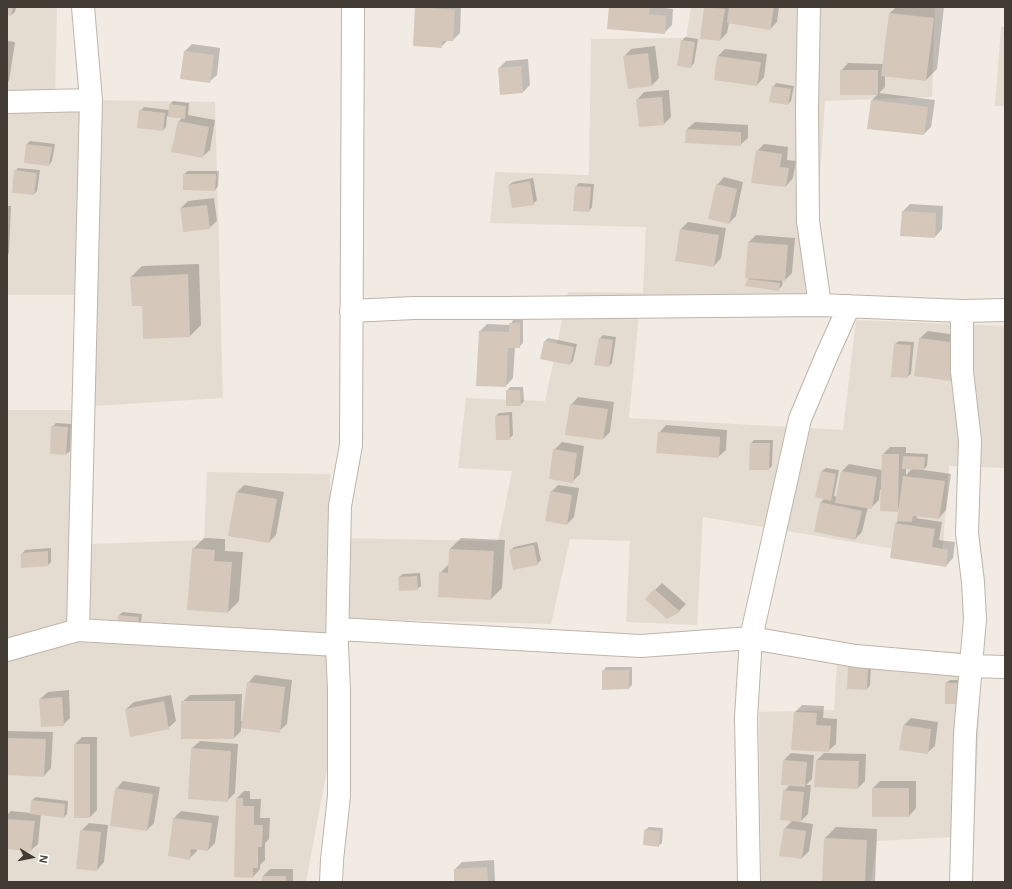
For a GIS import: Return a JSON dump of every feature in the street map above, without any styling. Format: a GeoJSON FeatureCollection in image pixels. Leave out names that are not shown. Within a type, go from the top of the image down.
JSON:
{"type":"FeatureCollection","features":[{"type":"Feature","properties":{"kind":"street"},"geometry":{"type":"LineString","coordinates":[[78,630],[91,100],[83,7]]}},
{"type":"Feature","properties":{"kind":"street"},"geometry":{"type":"LineString","coordinates":[[331,882],[339,796],[339,690],[337,637],[340,506],[350,445],[353,7]]}},
{"type":"Feature","properties":{"kind":"street"},"geometry":{"type":"LineString","coordinates":[[808,7],[808,221],[820,305]]}},
{"type":"Feature","properties":{"kind":"street"},"geometry":{"type":"LineString","coordinates":[[7,102],[91,100]]}},
{"type":"Feature","properties":{"kind":"street"},"geometry":{"type":"LineString","coordinates":[[351,311],[414,308],[820,305],[962,311],[1005,310]]}},
{"type":"Feature","properties":{"kind":"street"},"geometry":{"type":"LineString","coordinates":[[749,882],[746,717],[751,638],[800,419],[827,355],[850,306]]}},
{"type":"Feature","properties":{"kind":"street"},"geometry":{"type":"LineString","coordinates":[[962,311],[962,371],[970,441],[967,533],[973,582],[975,619],[965,734],[962,882]]}},
{"type":"Feature","properties":{"kind":"street"},"geometry":{"type":"LineString","coordinates":[[7,650],[78,630],[641,646],[751,638],[856,656],[971,666],[1005,667]]}},
{"type":"Feature","properties":{"kind":"shaded area"},"geometry":{"type":"Polygon","coordinates":[[[7,7],[57,7],[55,103],[91,100],[215,102],[223,398],[95,406],[92,544],[204,540],[207,472],[330,474],[330,538],[498,541],[512,471],[458,468],[466,398],[545,401],[568,292],[643,293],[646,227],[490,223],[495,172],[589,175],[591,39],[686,38],[691,7],[935,7],[932,97],[825,101],[811,309],[639,314],[629,418],[843,430],[856,320],[1005,326],[1005,468],[949,466],[942,557],[703,517],[697,625],[626,622],[630,541],[570,539],[551,624],[331,618],[333,737],[306,882],[7,882],[7,410],[79,410],[79,295],[7,295],[7,7]]]}},
{"type":"Feature","properties":{"kind":"shaded area"},"geometry":{"type":"Polygon","coordinates":[[[1001,27],[1005,27],[1005,106],[995,106],[1001,27]]]}},
{"type":"Feature","properties":{"kind":"shaded area"},"geometry":{"type":"Polygon","coordinates":[[[838,647],[982,653],[974,836],[877,841],[871,882],[761,882],[759,712],[834,710],[838,647]]]}},
{"type":"Feature","properties":{"kind":"building"},"geometry":{"type":"Polygon","coordinates":[[[7,7],[13,7],[11,16],[7,15],[7,7]]]}},
{"type":"Feature","properties":{"kind":"building"},"geometry":{"type":"Polygon","coordinates":[[[415,7],[455,10],[453,41],[442,41],[442,48],[413,46],[415,7]]]}},
{"type":"Feature","properties":{"kind":"building"},"geometry":{"type":"Polygon","coordinates":[[[609,7],[650,7],[649,14],[666,16],[665,34],[607,29],[609,7]]]}},
{"type":"Feature","properties":{"kind":"building"},"geometry":{"type":"Polygon","coordinates":[[[704,7],[725,9],[720,41],[700,39],[704,7]]]}},
{"type":"Feature","properties":{"kind":"building"},"geometry":{"type":"Polygon","coordinates":[[[729,7],[774,7],[770,30],[727,23],[729,7]]]}},
{"type":"Feature","properties":{"kind":"building"},"geometry":{"type":"Polygon","coordinates":[[[889,13],[934,18],[926,81],[881,76],[889,13]]]}},
{"type":"Feature","properties":{"kind":"building"},"geometry":{"type":"Polygon","coordinates":[[[681,40],[695,42],[691,68],[677,66],[681,40]]]}},
{"type":"Feature","properties":{"kind":"building"},"geometry":{"type":"Polygon","coordinates":[[[184,51],[214,55],[210,83],[180,79],[184,51]]]}},
{"type":"Feature","properties":{"kind":"building"},"geometry":{"type":"Polygon","coordinates":[[[648,53],[652,86],[628,89],[623,56],[648,53]]]}},
{"type":"Feature","properties":{"kind":"building"},"geometry":{"type":"Polygon","coordinates":[[[717,56],[761,62],[757,86],[714,80],[717,56]]]}},
{"type":"Feature","properties":{"kind":"building"},"geometry":{"type":"Polygon","coordinates":[[[521,66],[523,93],[500,95],[498,68],[521,66]]]}},
{"type":"Feature","properties":{"kind":"building"},"geometry":{"type":"Polygon","coordinates":[[[840,70],[878,70],[878,95],[840,95],[840,70]]]}},
{"type":"Feature","properties":{"kind":"building"},"geometry":{"type":"Polygon","coordinates":[[[772,86],[791,89],[788,105],[769,102],[772,86]]]}},
{"type":"Feature","properties":{"kind":"building"},"geometry":{"type":"Polygon","coordinates":[[[662,97],[664,125],[639,127],[636,99],[662,97]]]}},
{"type":"Feature","properties":{"kind":"building"},"geometry":{"type":"Polygon","coordinates":[[[871,100],[928,107],[924,135],[867,129],[871,100]]]}},
{"type":"Feature","properties":{"kind":"building"},"geometry":{"type":"Polygon","coordinates":[[[169,104],[186,106],[185,119],[168,117],[169,104]]]}},
{"type":"Feature","properties":{"kind":"building"},"geometry":{"type":"Polygon","coordinates":[[[139,110],[165,113],[163,131],[137,128],[139,110]]]}},
{"type":"Feature","properties":{"kind":"building"},"geometry":{"type":"Polygon","coordinates":[[[178,121],[209,127],[203,158],[171,152],[178,121]]]}},
{"type":"Feature","properties":{"kind":"building"},"geometry":{"type":"Polygon","coordinates":[[[686,129],[741,132],[741,146],[685,143],[686,129]]]}},
{"type":"Feature","properties":{"kind":"building"},"geometry":{"type":"Polygon","coordinates":[[[26,144],[52,147],[49,166],[24,163],[26,144]]]}},
{"type":"Feature","properties":{"kind":"building"},"geometry":{"type":"Polygon","coordinates":[[[756,150],[782,154],[780,167],[789,168],[786,187],[751,183],[756,150]]]}},
{"type":"Feature","properties":{"kind":"building"},"geometry":{"type":"Polygon","coordinates":[[[14,170],[37,173],[34,195],[12,193],[14,170]]]}},
{"type":"Feature","properties":{"kind":"building"},"geometry":{"type":"Polygon","coordinates":[[[183,174],[216,174],[215,191],[183,190],[183,174]]]}},
{"type":"Feature","properties":{"kind":"building"},"geometry":{"type":"Polygon","coordinates":[[[530,181],[534,205],[512,208],[508,185],[530,181]]]}},
{"type":"Feature","properties":{"kind":"building"},"geometry":{"type":"Polygon","coordinates":[[[716,184],[737,189],[729,224],[708,219],[716,184]]]}},
{"type":"Feature","properties":{"kind":"building"},"geometry":{"type":"Polygon","coordinates":[[[575,186],[591,187],[589,212],[573,211],[575,186]]]}},
{"type":"Feature","properties":{"kind":"building"},"geometry":{"type":"Polygon","coordinates":[[[207,205],[210,229],[183,232],[180,208],[207,205]]]}},
{"type":"Feature","properties":{"kind":"building"},"geometry":{"type":"Polygon","coordinates":[[[902,211],[936,213],[935,238],[900,236],[902,211]]]}},
{"type":"Feature","properties":{"kind":"building"},"geometry":{"type":"Polygon","coordinates":[[[680,229],[719,235],[714,267],[675,261],[680,229]]]}},
{"type":"Feature","properties":{"kind":"building"},"geometry":{"type":"Polygon","coordinates":[[[748,242],[788,245],[785,281],[745,278],[748,242]]]}},
{"type":"Feature","properties":{"kind":"building"},"geometry":{"type":"Polygon","coordinates":[[[188,274],[190,337],[143,339],[142,306],[132,306],[130,277],[188,274]]]}},
{"type":"Feature","properties":{"kind":"building"},"geometry":{"type":"Polygon","coordinates":[[[747,279],[780,283],[779,291],[745,286],[747,279]]]}},
{"type":"Feature","properties":{"kind":"building"},"geometry":{"type":"Polygon","coordinates":[[[509,323],[520,323],[520,348],[508,348],[506,387],[476,386],[479,331],[509,332],[509,323]]]}},
{"type":"Feature","properties":{"kind":"building"},"geometry":{"type":"Polygon","coordinates":[[[599,338],[613,340],[609,367],[594,365],[599,338]]]}},
{"type":"Feature","properties":{"kind":"building"},"geometry":{"type":"Polygon","coordinates":[[[919,338],[964,344],[959,382],[914,376],[919,338]]]}},
{"type":"Feature","properties":{"kind":"building"},"geometry":{"type":"Polygon","coordinates":[[[544,341],[574,347],[570,365],[540,359],[544,341]]]}},
{"type":"Feature","properties":{"kind":"building"},"geometry":{"type":"Polygon","coordinates":[[[894,344],[911,345],[908,378],[891,377],[894,344]]]}},
{"type":"Feature","properties":{"kind":"building"},"geometry":{"type":"Polygon","coordinates":[[[506,390],[520,390],[521,406],[506,406],[506,390]]]}},
{"type":"Feature","properties":{"kind":"building"},"geometry":{"type":"Polygon","coordinates":[[[570,404],[608,409],[603,440],[565,435],[570,404]]]}},
{"type":"Feature","properties":{"kind":"building"},"geometry":{"type":"Polygon","coordinates":[[[509,415],[510,440],[496,440],[495,416],[509,415]]]}},
{"type":"Feature","properties":{"kind":"building"},"geometry":{"type":"Polygon","coordinates":[[[51,426],[68,427],[66,455],[50,454],[51,426]]]}},
{"type":"Feature","properties":{"kind":"building"},"geometry":{"type":"Polygon","coordinates":[[[658,432],[720,437],[719,458],[656,453],[658,432]]]}},
{"type":"Feature","properties":{"kind":"building"},"geometry":{"type":"Polygon","coordinates":[[[750,443],[770,443],[769,470],[749,470],[750,443]]]}},
{"type":"Feature","properties":{"kind":"building"},"geometry":{"type":"Polygon","coordinates":[[[553,449],[577,453],[573,483],[549,479],[553,449]]]}},
{"type":"Feature","properties":{"kind":"building"},"geometry":{"type":"Polygon","coordinates":[[[882,454],[899,454],[898,512],[880,511],[882,454]]]}},
{"type":"Feature","properties":{"kind":"building"},"geometry":{"type":"Polygon","coordinates":[[[903,456],[925,457],[924,470],[902,469],[903,456]]]}},
{"type":"Feature","properties":{"kind":"building"},"geometry":{"type":"Polygon","coordinates":[[[821,471],[836,474],[831,501],[815,497],[821,471]]]}},
{"type":"Feature","properties":{"kind":"building"},"geometry":{"type":"Polygon","coordinates":[[[841,471],[877,477],[872,509],[835,503],[841,471]]]}},
{"type":"Feature","properties":{"kind":"building"},"geometry":{"type":"Polygon","coordinates":[[[903,476],[945,481],[939,519],[913,516],[912,522],[897,521],[903,476]]]}},
{"type":"Feature","properties":{"kind":"building"},"geometry":{"type":"Polygon","coordinates":[[[550,491],[572,495],[567,525],[545,521],[550,491]]]}},
{"type":"Feature","properties":{"kind":"building"},"geometry":{"type":"Polygon","coordinates":[[[236,492],[277,499],[269,543],[228,536],[236,492]]]}},
{"type":"Feature","properties":{"kind":"building"},"geometry":{"type":"Polygon","coordinates":[[[820,502],[862,511],[855,540],[814,532],[820,502]]]}},
{"type":"Feature","properties":{"kind":"building"},"geometry":{"type":"Polygon","coordinates":[[[895,523],[935,529],[932,547],[948,550],[946,567],[890,558],[895,523]]]}},
{"type":"Feature","properties":{"kind":"building"},"geometry":{"type":"Polygon","coordinates":[[[534,545],[538,565],[513,570],[509,550],[534,545]]]}},
{"type":"Feature","properties":{"kind":"building"},"geometry":{"type":"Polygon","coordinates":[[[192,548],[215,550],[214,561],[232,562],[228,613],[187,610],[192,548]]]}},
{"type":"Feature","properties":{"kind":"building"},"geometry":{"type":"Polygon","coordinates":[[[449,549],[494,551],[491,600],[438,597],[439,572],[448,573],[449,549]]]}},
{"type":"Feature","properties":{"kind":"building"},"geometry":{"type":"Polygon","coordinates":[[[48,551],[48,566],[21,568],[21,553],[48,551]]]}},
{"type":"Feature","properties":{"kind":"building"},"geometry":{"type":"Polygon","coordinates":[[[417,576],[418,590],[399,591],[398,577],[417,576]]]}},
{"type":"Feature","properties":{"kind":"building"},"geometry":{"type":"Polygon","coordinates":[[[654,589],[680,612],[667,619],[645,599],[654,589]]]}},
{"type":"Feature","properties":{"kind":"building"},"geometry":{"type":"Polygon","coordinates":[[[118,615],[139,617],[137,632],[117,630],[118,615]]]}},
{"type":"Feature","properties":{"kind":"building"},"geometry":{"type":"Polygon","coordinates":[[[848,666],[868,667],[867,690],[847,689],[848,666]]]}},
{"type":"Feature","properties":{"kind":"building"},"geometry":{"type":"Polygon","coordinates":[[[602,670],[629,670],[629,689],[602,690],[602,670]]]}},
{"type":"Feature","properties":{"kind":"building"},"geometry":{"type":"Polygon","coordinates":[[[247,682],[285,687],[280,733],[241,728],[247,682]]]}},
{"type":"Feature","properties":{"kind":"building"},"geometry":{"type":"Polygon","coordinates":[[[945,683],[961,683],[961,704],[945,704],[945,683]]]}},
{"type":"Feature","properties":{"kind":"building"},"geometry":{"type":"Polygon","coordinates":[[[62,697],[64,726],[41,727],[39,699],[62,697]]]}},
{"type":"Feature","properties":{"kind":"building"},"geometry":{"type":"Polygon","coordinates":[[[164,701],[169,729],[130,737],[125,709],[164,701]]]}},
{"type":"Feature","properties":{"kind":"building"},"geometry":{"type":"Polygon","coordinates":[[[181,701],[235,701],[234,739],[181,739],[181,701]]]}},
{"type":"Feature","properties":{"kind":"building"},"geometry":{"type":"Polygon","coordinates":[[[794,712],[817,713],[816,725],[831,726],[829,752],[791,750],[794,712]]]}},
{"type":"Feature","properties":{"kind":"building"},"geometry":{"type":"Polygon","coordinates":[[[903,725],[931,729],[928,754],[899,750],[903,725]]]}},
{"type":"Feature","properties":{"kind":"building"},"geometry":{"type":"Polygon","coordinates":[[[7,738],[46,739],[44,777],[7,775],[7,738]]]}},
{"type":"Feature","properties":{"kind":"building"},"geometry":{"type":"Polygon","coordinates":[[[74,744],[90,744],[90,818],[74,818],[74,744]]]}},
{"type":"Feature","properties":{"kind":"building"},"geometry":{"type":"Polygon","coordinates":[[[191,748],[231,751],[228,802],[188,799],[191,748]]]}},
{"type":"Feature","properties":{"kind":"building"},"geometry":{"type":"Polygon","coordinates":[[[783,760],[807,762],[805,787],[781,785],[783,760]]]}},
{"type":"Feature","properties":{"kind":"building"},"geometry":{"type":"Polygon","coordinates":[[[816,760],[859,761],[858,789],[814,787],[816,760]]]}},
{"type":"Feature","properties":{"kind":"building"},"geometry":{"type":"Polygon","coordinates":[[[115,788],[153,794],[147,831],[110,826],[115,788]]]}},
{"type":"Feature","properties":{"kind":"building"},"geometry":{"type":"Polygon","coordinates":[[[872,788],[909,788],[909,817],[872,817],[872,788]]]}},
{"type":"Feature","properties":{"kind":"building"},"geometry":{"type":"Polygon","coordinates":[[[783,790],[804,792],[801,822],[780,820],[783,790]]]}},
{"type":"Feature","properties":{"kind":"building"},"geometry":{"type":"Polygon","coordinates":[[[236,798],[243,798],[243,806],[254,806],[254,825],[263,825],[262,847],[258,847],[258,868],[253,868],[253,878],[234,877],[236,798]]]}},
{"type":"Feature","properties":{"kind":"building"},"geometry":{"type":"Polygon","coordinates":[[[31,800],[65,804],[64,818],[30,814],[31,800]]]}},
{"type":"Feature","properties":{"kind":"building"},"geometry":{"type":"Polygon","coordinates":[[[173,818],[212,823],[208,851],[191,849],[190,860],[168,856],[173,818]]]}},
{"type":"Feature","properties":{"kind":"building"},"geometry":{"type":"Polygon","coordinates":[[[7,819],[35,821],[31,852],[7,849],[7,819]]]}},
{"type":"Feature","properties":{"kind":"building"},"geometry":{"type":"Polygon","coordinates":[[[784,828],[806,831],[802,859],[779,856],[784,828]]]}},
{"type":"Feature","properties":{"kind":"building"},"geometry":{"type":"Polygon","coordinates":[[[80,830],[101,832],[97,871],[76,869],[80,830]]]}},
{"type":"Feature","properties":{"kind":"building"},"geometry":{"type":"Polygon","coordinates":[[[644,830],[660,831],[659,847],[643,845],[644,830]]]}},
{"type":"Feature","properties":{"kind":"building"},"geometry":{"type":"Polygon","coordinates":[[[824,838],[867,840],[865,882],[822,882],[824,838]]]}},
{"type":"Feature","properties":{"kind":"building"},"geometry":{"type":"Polygon","coordinates":[[[487,867],[488,882],[454,882],[454,869],[487,867]]]}},
{"type":"Feature","properties":{"kind":"building"},"geometry":{"type":"Polygon","coordinates":[[[262,876],[286,876],[286,882],[262,882],[262,876]]]}}]}
